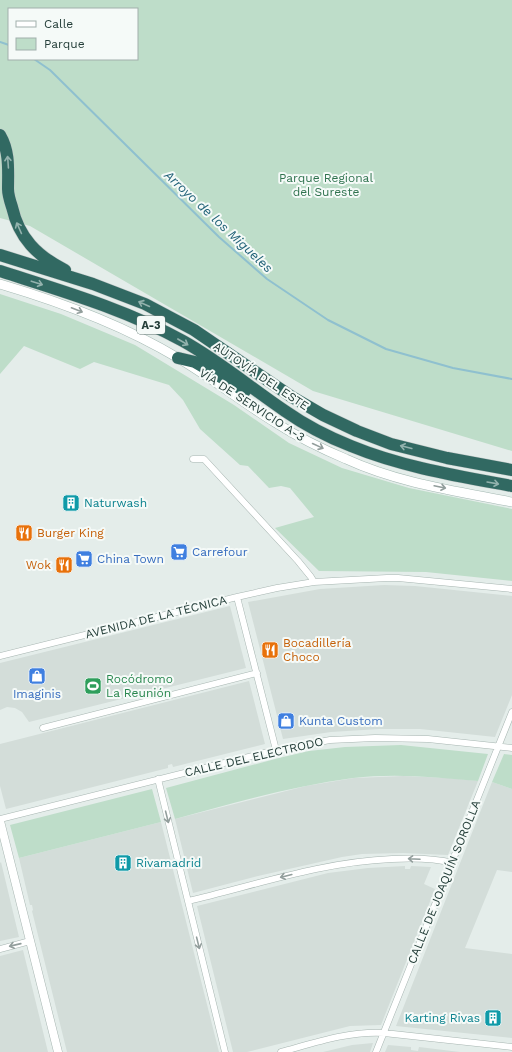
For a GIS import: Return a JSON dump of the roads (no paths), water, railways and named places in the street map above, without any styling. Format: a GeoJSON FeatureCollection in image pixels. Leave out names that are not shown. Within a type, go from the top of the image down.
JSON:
{"type":"FeatureCollection","features":[{"type":"Feature","properties":{"kind":"highway"},"geometry":{"type":"LineString","coordinates":[[0,135],[4,141],[8,159],[8,191],[14,216],[22,234],[34,250],[52,263],[93,284]]}},
{"type":"Feature","properties":{"kind":"highway","name":"AUTOVÍA DEL ESTE"},"geometry":{"type":"LineString","coordinates":[[0,255],[93,284],[145,304],[194,330],[292,397],[323,415],[357,431],[391,444],[447,458],[512,470]]}},
{"type":"Feature","properties":{"kind":"highway","name":"AUTOVÍA DEL ESTE"},"geometry":{"type":"LineString","coordinates":[[0,271],[88,299],[144,321],[184,342],[253,387],[286,412],[339,441],[386,459],[444,474],[512,486]]}},
{"type":"Feature","properties":{"kind":"highway"},"geometry":{"type":"LineString","coordinates":[[178,358],[195,362],[256,398],[286,412]]}},
{"type":"Feature","properties":{"kind":"main road","name":"VÍA DE SERVICIO A-3"},"geometry":{"type":"LineString","coordinates":[[0,284],[80,310],[142,338],[178,358],[276,424],[308,442],[346,460],[382,473],[440,488],[512,502]]}},
{"type":"Feature","properties":{"kind":"street"},"geometry":{"type":"LineString","coordinates":[[193,459],[204,459],[298,562],[314,582]]}},
{"type":"Feature","properties":{"kind":"street","name":"AVENIDA DE LA TÉCNICA"},"geometry":{"type":"LineString","coordinates":[[0,656],[237,597],[276,588],[314,582],[398,578],[512,589]]}},
{"type":"Feature","properties":{"kind":"street"},"geometry":{"type":"LineString","coordinates":[[237,597],[276,750]]}},
{"type":"Feature","properties":{"kind":"street"},"geometry":{"type":"LineString","coordinates":[[43,728],[257,673]]}},
{"type":"Feature","properties":{"kind":"street","name":"CALLE DE JOAQUÍN SOROLLA"},"geometry":{"type":"LineString","coordinates":[[376,1052],[453,863],[512,712]]}},
{"type":"Feature","properties":{"kind":"street","name":"CALLE DEL ELECTRODO"},"geometry":{"type":"LineString","coordinates":[[0,820],[276,750],[330,740],[375,738],[428,739],[512,748]]}},
{"type":"Feature","properties":{"kind":"street"},"geometry":{"type":"LineString","coordinates":[[158,779],[225,1052]]}},
{"type":"Feature","properties":{"kind":"street"},"geometry":{"type":"LineString","coordinates":[[0,820],[58,1052]]}},
{"type":"Feature","properties":{"kind":"street"},"geometry":{"type":"LineString","coordinates":[[188,901],[321,867],[370,860],[410,858],[453,863]]}},
{"type":"Feature","properties":{"kind":"street"},"geometry":{"type":"LineString","coordinates":[[0,949],[30,941]]}},
{"type":"Feature","properties":{"kind":"street"},"geometry":{"type":"LineString","coordinates":[[280,1052],[341,1036],[363,1033],[512,1048]]}},
{"type":"Feature","properties":{"kind":"waterway","name":"Arroyo de los Migueles"},"geometry":{"type":"LineString","coordinates":[[0,42],[8,45]]}},
{"type":"Feature","properties":{"kind":"waterway","name":"Arroyo de los Migueles"},"geometry":{"type":"LineString","coordinates":[[35,60],[50,70],[219,237],[267,279],[328,320],[386,349],[453,368],[512,379]]}},
{"type":"Feature","properties":{"kind":"place","name":"Naturwash"},"geometry":{"type":"Point","coordinates":[71,503]}},
{"type":"Feature","properties":{"kind":"place","name":"Burger King"},"geometry":{"type":"Point","coordinates":[24,533]}},
{"type":"Feature","properties":{"kind":"place","name":"Carrefour"},"geometry":{"type":"Point","coordinates":[179,552]}},
{"type":"Feature","properties":{"kind":"place","name":"China Town"},"geometry":{"type":"Point","coordinates":[84,559]}},
{"type":"Feature","properties":{"kind":"place","name":"Wok"},"geometry":{"type":"Point","coordinates":[64,565]}},
{"type":"Feature","properties":{"kind":"place","name":"Bocadillería Choco"},"geometry":{"type":"Point","coordinates":[270,650]}},
{"type":"Feature","properties":{"kind":"place","name":"Imaginis"},"geometry":{"type":"Point","coordinates":[37,676]}},
{"type":"Feature","properties":{"kind":"place","name":"Rocódromo La Reunión"},"geometry":{"type":"Point","coordinates":[93,686]}},
{"type":"Feature","properties":{"kind":"place","name":"Kunta Custom"},"geometry":{"type":"Point","coordinates":[286,721]}},
{"type":"Feature","properties":{"kind":"place","name":"Rivamadrid"},"geometry":{"type":"Point","coordinates":[123,863]}},
{"type":"Feature","properties":{"kind":"place","name":"Karting Rivas"},"geometry":{"type":"Point","coordinates":[493,1018]}},
{"type":"Feature","properties":{"kind":"park label","name":"Parque Regional del Sureste"},"geometry":{"type":"Point","coordinates":[326,185]}}]}
